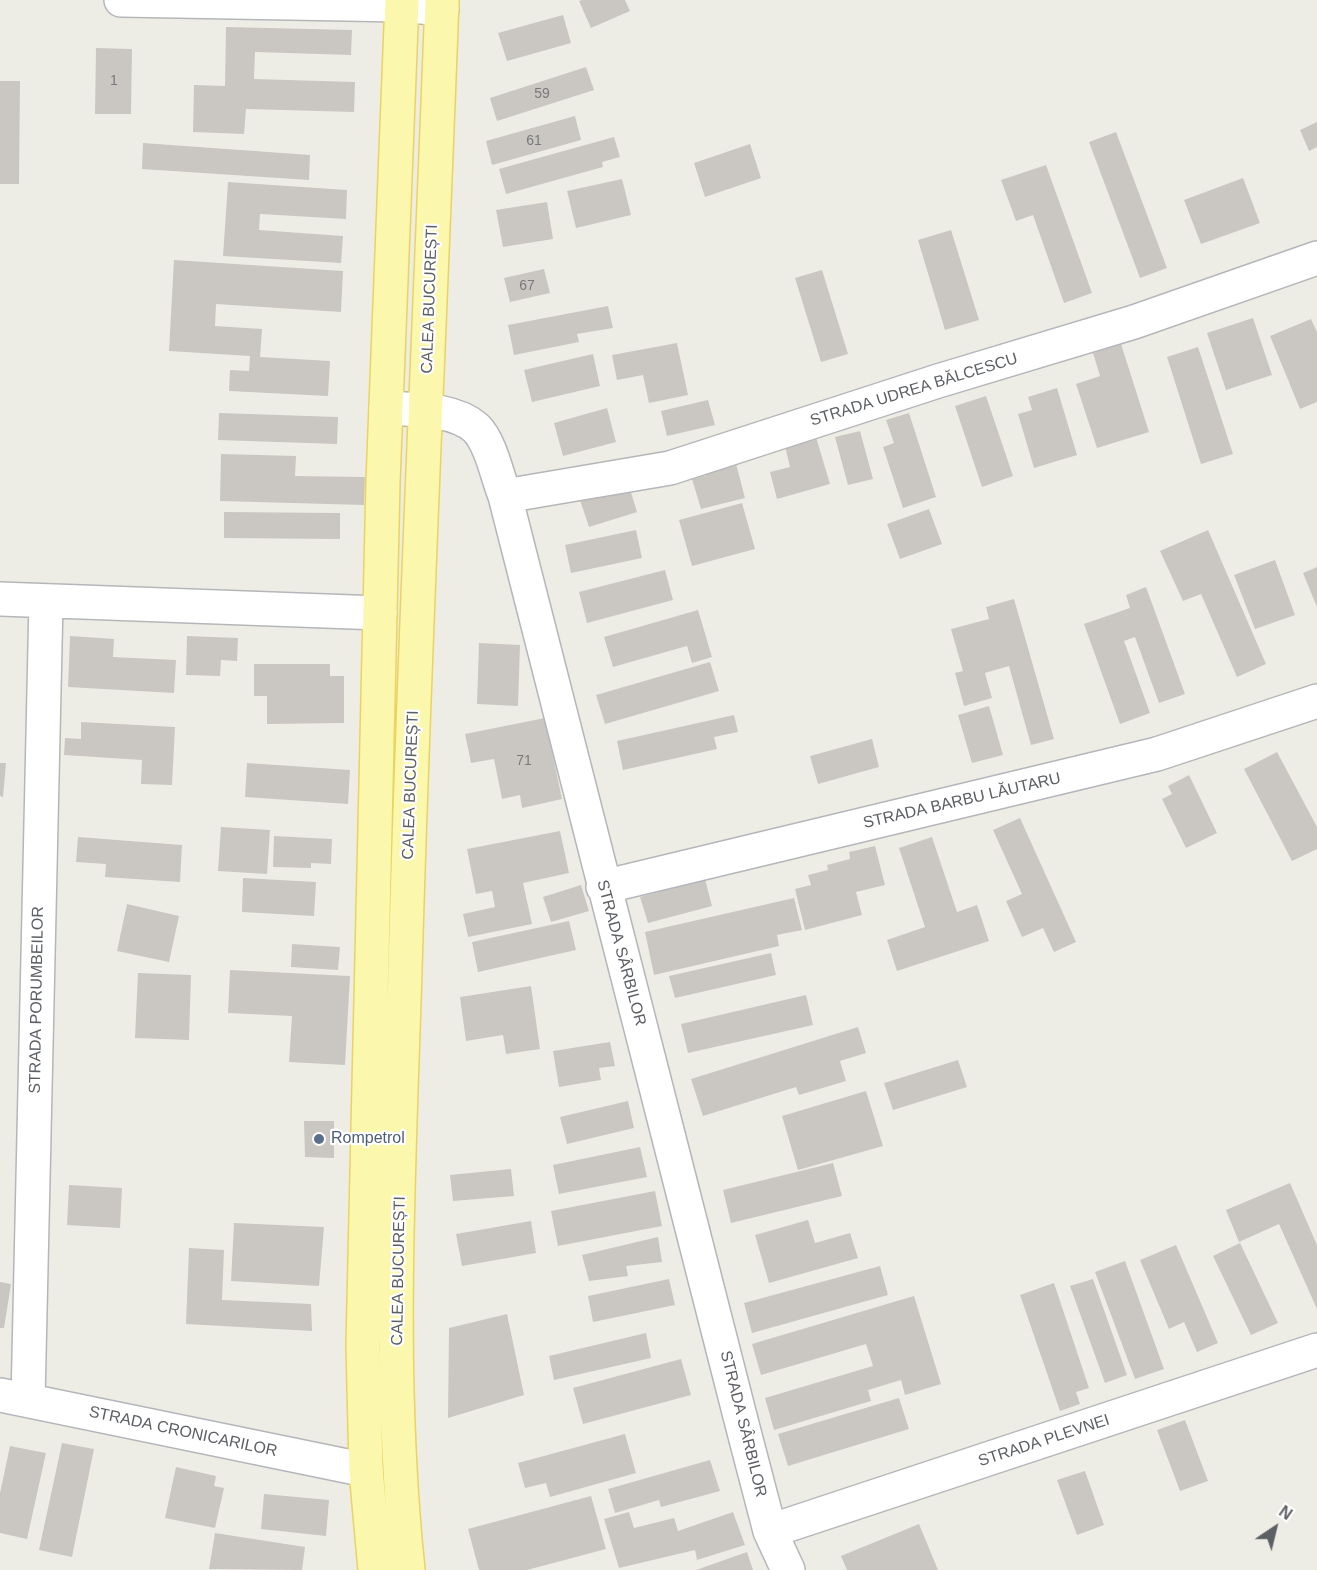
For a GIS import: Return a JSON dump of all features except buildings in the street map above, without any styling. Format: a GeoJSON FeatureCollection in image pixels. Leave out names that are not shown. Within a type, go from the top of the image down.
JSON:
{"type":"FeatureCollection","features":[{"type":"Feature","properties":{"kind":"main road","name":"CALEA BUCUREȘTI"},"geometry":{"type":"LineString","coordinates":[[375,1570],[366,1470],[363,1345],[380,613],[402,3]]}},
{"type":"Feature","properties":{"kind":"main road","name":"CALEA BUCUREȘTI"},"geometry":{"type":"LineString","coordinates":[[408,1570],[398,1467],[397,1341],[404,1006],[442,4]]}},
{"type":"Feature","properties":{"kind":"main road"},"geometry":{"type":"LineString","coordinates":[[366,1470],[398,1467]]}},
{"type":"Feature","properties":{"kind":"street"},"geometry":{"type":"LineString","coordinates":[[121,0],[442,4]]}},
{"type":"Feature","properties":{"kind":"street","name":"STRADA UDREA BĂLCESCU"},"geometry":{"type":"LineString","coordinates":[[505,496],[670,468],[938,381],[1134,322],[1317,258]]}},
{"type":"Feature","properties":{"kind":"street","name":"STRADA SÂRBILOR"},"geometry":{"type":"LineString","coordinates":[[386,408],[426,410],[458,417],[477,429],[505,496],[603,887],[770,1531],[788,1570]]}},
{"type":"Feature","properties":{"kind":"street"},"geometry":{"type":"LineString","coordinates":[[0,599],[380,613]]}},
{"type":"Feature","properties":{"kind":"street","name":"STRADA PORUMBEILOR"},"geometry":{"type":"LineString","coordinates":[[14,1398],[46,601]]}},
{"type":"Feature","properties":{"kind":"street","name":"STRADA BARBU LĂUTARU"},"geometry":{"type":"LineString","coordinates":[[603,887],[1157,754],[1317,701]]}},
{"type":"Feature","properties":{"kind":"street","name":"STRADA PLEVNEI"},"geometry":{"type":"LineString","coordinates":[[770,1531],[1317,1350]]}},
{"type":"Feature","properties":{"kind":"street","name":"STRADA CRONICARILOR"},"geometry":{"type":"LineString","coordinates":[[14,1398],[366,1470]]}},
{"type":"Feature","properties":{"kind":"place","name":"Rompetrol"},"geometry":{"type":"Point","coordinates":[319,1139]}}]}
